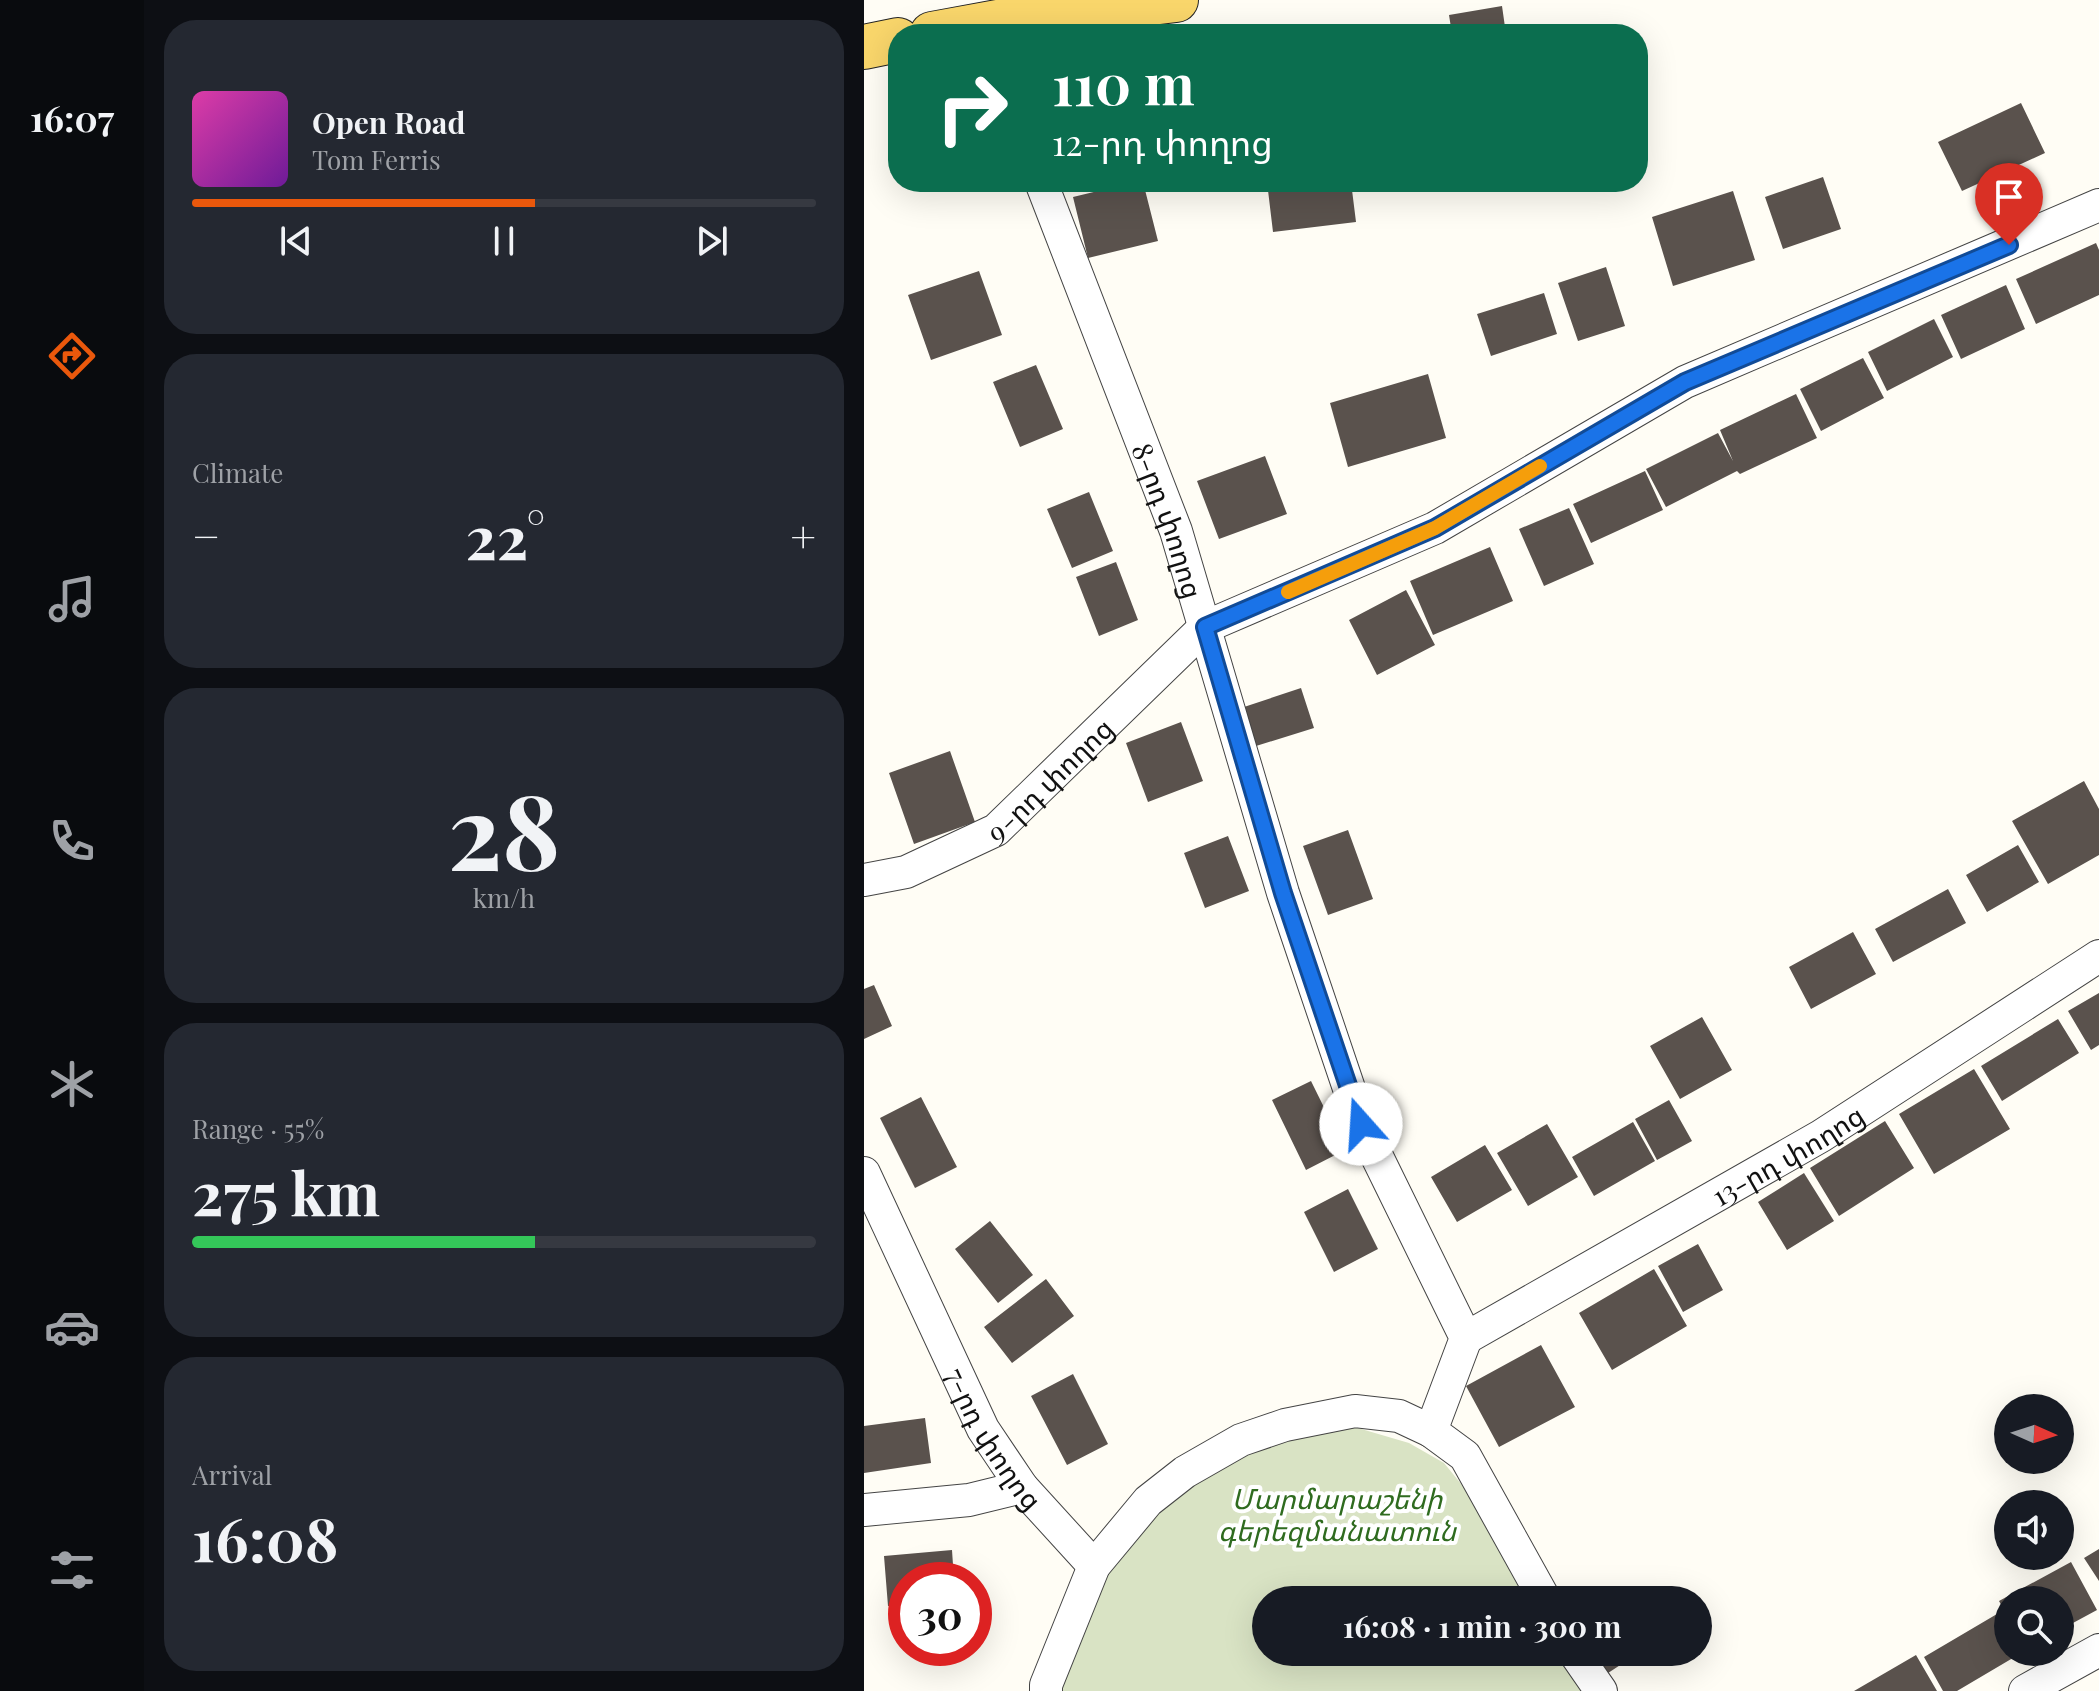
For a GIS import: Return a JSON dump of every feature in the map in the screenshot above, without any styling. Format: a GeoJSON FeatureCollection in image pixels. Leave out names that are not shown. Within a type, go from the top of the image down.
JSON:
{"type":"FeatureCollection","features":[{"type":"Feature","properties":{"kind":"main road"},"geometry":{"type":"LineString","coordinates":[[976,24],[1003,18],[1176,0]]}},
{"type":"Feature","properties":{"kind":"main road"},"geometry":{"type":"LineString","coordinates":[[864,47],[888,42]]}},
{"type":"Feature","properties":{"kind":"street","name":"8-րդ փողոց"},"geometry":{"type":"LineString","coordinates":[[1045,192],[1176,531],[1283,893],[1361,1124],[1466,1338]]}},
{"type":"Feature","properties":{"kind":"street"},"geometry":{"type":"LineString","coordinates":[[1205,627],[1435,528],[1685,382],[2099,205]]}},
{"type":"Feature","properties":{"kind":"street","name":"9-րդ փողոց"},"geometry":{"type":"LineString","coordinates":[[864,880],[906,872],[996,830],[1205,627]]}},
{"type":"Feature","properties":{"kind":"street","name":"13-րդ փողոց"},"geometry":{"type":"LineString","coordinates":[[1466,1338],[1821,1136],[2099,956]]}},
{"type":"Feature","properties":{"kind":"street","name":"7-րդ փողոց"},"geometry":{"type":"LineString","coordinates":[[864,1173],[983,1429],[1022,1487],[1094,1566]]}},
{"type":"Feature","properties":{"kind":"street"},"geometry":{"type":"LineString","coordinates":[[1431,1431],[1466,1338]]}},
{"type":"Feature","properties":{"kind":"street"},"geometry":{"type":"LineString","coordinates":[[1046,1691],[1094,1566],[1148,1501],[1185,1472],[1241,1440],[1285,1425],[1355,1411],[1399,1416],[1431,1431],[1465,1456],[1537,1586]]}},
{"type":"Feature","properties":{"kind":"street"},"geometry":{"type":"LineString","coordinates":[[864,1510],[969,1500],[1022,1487]]}},
{"type":"Feature","properties":{"kind":"street"},"geometry":{"type":"LineString","coordinates":[[2025,1691],[2099,1650]]}},
{"type":"Feature","properties":{"kind":"street"},"geometry":{"type":"LineString","coordinates":[[1584,1666],[1601,1691]]}},
{"type":"Feature","properties":{"kind":"green space","name":"Մարմարաշենի գերեզմանատուն"},"geometry":{"type":"Polygon","coordinates":[[[1351,1426],[1409,1443],[1444,1463],[1462,1485],[1524,1586],[1252,1586],[1252,1666],[1575,1666],[1590,1691],[1061,1691],[1065,1639],[1155,1502],[1255,1440],[1351,1426]]]}},
{"type":"Feature","properties":{"kind":"building"},"geometry":{"type":"Polygon","coordinates":[[[1502,6],[1505,24],[1450,24],[1449,15],[1502,6]]]}},
{"type":"Feature","properties":{"kind":"building"},"geometry":{"type":"Polygon","coordinates":[[[2021,103],[2045,153],[1962,191],[1938,142],[2021,103]]]}},
{"type":"Feature","properties":{"kind":"building"},"geometry":{"type":"Polygon","coordinates":[[[1823,177],[1841,229],[1783,249],[1765,197],[1823,177]]]}},
{"type":"Feature","properties":{"kind":"building"},"geometry":{"type":"Polygon","coordinates":[[[1733,191],[1755,260],[1673,286],[1652,217],[1733,191]]]}},
{"type":"Feature","properties":{"kind":"building"},"geometry":{"type":"Polygon","coordinates":[[[1094,192],[1146,192],[1158,241],[1088,258],[1073,197],[1094,192]]]}},
{"type":"Feature","properties":{"kind":"building"},"geometry":{"type":"Polygon","coordinates":[[[1268,192],[1352,192],[1356,222],[1273,232],[1268,192]]]}},
{"type":"Feature","properties":{"kind":"building"},"geometry":{"type":"Polygon","coordinates":[[[2096,243],[2099,250],[2099,295],[2036,324],[2016,279],[2096,243]]]}},
{"type":"Feature","properties":{"kind":"building"},"geometry":{"type":"Polygon","coordinates":[[[1606,267],[1625,326],[1578,341],[1558,283],[1606,267]]]}},
{"type":"Feature","properties":{"kind":"building"},"geometry":{"type":"Polygon","coordinates":[[[979,271],[1002,335],[931,360],[908,295],[979,271]]]}},
{"type":"Feature","properties":{"kind":"building"},"geometry":{"type":"Polygon","coordinates":[[[2006,285],[2025,329],[1961,359],[1941,315],[2006,285]]]}},
{"type":"Feature","properties":{"kind":"building"},"geometry":{"type":"Polygon","coordinates":[[[1544,293],[1557,334],[1491,356],[1477,314],[1544,293]]]}},
{"type":"Feature","properties":{"kind":"building"},"geometry":{"type":"Polygon","coordinates":[[[1934,319],[1953,357],[1887,391],[1868,352],[1934,319]]]}},
{"type":"Feature","properties":{"kind":"building"},"geometry":{"type":"Polygon","coordinates":[[[1863,358],[1884,398],[1821,431],[1800,389],[1863,358]]]}},
{"type":"Feature","properties":{"kind":"building"},"geometry":{"type":"Polygon","coordinates":[[[1036,365],[1063,429],[1020,447],[993,382],[1036,365]]]}},
{"type":"Feature","properties":{"kind":"building"},"geometry":{"type":"Polygon","coordinates":[[[1428,374],[1446,438],[1348,467],[1330,403],[1428,374]]]}},
{"type":"Feature","properties":{"kind":"building"},"geometry":{"type":"Polygon","coordinates":[[[1796,394],[1817,438],[1740,474],[1737,471],[1666,507],[1646,469],[1718,433],[1733,461],[1720,430],[1796,394]]]}},
{"type":"Feature","properties":{"kind":"building"},"geometry":{"type":"Polygon","coordinates":[[[1265,456],[1287,514],[1219,539],[1197,481],[1265,456]]]}},
{"type":"Feature","properties":{"kind":"building"},"geometry":{"type":"Polygon","coordinates":[[[1645,471],[1663,510],[1591,543],[1573,504],[1645,471]]]}},
{"type":"Feature","properties":{"kind":"building"},"geometry":{"type":"Polygon","coordinates":[[[1089,492],[1113,551],[1072,568],[1047,509],[1089,492]]]}},
{"type":"Feature","properties":{"kind":"building"},"geometry":{"type":"Polygon","coordinates":[[[1569,508],[1594,564],[1544,586],[1519,529],[1569,508]]]}},
{"type":"Feature","properties":{"kind":"building"},"geometry":{"type":"Polygon","coordinates":[[[1490,547],[1513,601],[1433,635],[1410,581],[1490,547]]]}},
{"type":"Feature","properties":{"kind":"building"},"geometry":{"type":"Polygon","coordinates":[[[1116,562],[1138,620],[1099,636],[1076,577],[1116,562]]]}},
{"type":"Feature","properties":{"kind":"building"},"geometry":{"type":"Polygon","coordinates":[[[1406,590],[1435,645],[1377,675],[1349,620],[1406,590]]]}},
{"type":"Feature","properties":{"kind":"building"},"geometry":{"type":"Polygon","coordinates":[[[1301,688],[1314,728],[1256,746],[1244,707],[1301,688]]]}},
{"type":"Feature","properties":{"kind":"building"},"geometry":{"type":"Polygon","coordinates":[[[1181,722],[1203,781],[1148,802],[1126,743],[1181,722]]]}},
{"type":"Feature","properties":{"kind":"building"},"geometry":{"type":"Polygon","coordinates":[[[950,751],[975,822],[914,844],[889,773],[950,751]]]}},
{"type":"Feature","properties":{"kind":"building"},"geometry":{"type":"Polygon","coordinates":[[[2084,781],[2099,809],[2099,855],[2048,884],[2012,821],[2084,781]]]}},
{"type":"Feature","properties":{"kind":"building"},"geometry":{"type":"Polygon","coordinates":[[[1348,830],[1373,899],[1328,915],[1303,846],[1348,830]]]}},
{"type":"Feature","properties":{"kind":"building"},"geometry":{"type":"Polygon","coordinates":[[[1228,836],[1249,891],[1205,908],[1184,853],[1228,836]]]}},
{"type":"Feature","properties":{"kind":"building"},"geometry":{"type":"Polygon","coordinates":[[[2018,845],[2039,882],[1987,912],[1966,875],[2018,845]]]}},
{"type":"Feature","properties":{"kind":"building"},"geometry":{"type":"Polygon","coordinates":[[[1948,889],[1966,923],[1893,962],[1875,929],[1948,889]]]}},
{"type":"Feature","properties":{"kind":"building"},"geometry":{"type":"Polygon","coordinates":[[[1853,932],[1876,974],[1811,1009],[1789,967],[1853,932]]]}},
{"type":"Feature","properties":{"kind":"building"},"geometry":{"type":"Polygon","coordinates":[[[874,985],[892,1026],[864,1039],[864,989],[874,985]]]}},
{"type":"Feature","properties":{"kind":"building"},"geometry":{"type":"Polygon","coordinates":[[[2099,993],[2099,1045],[2091,1050],[2068,1011],[2099,993]]]}},
{"type":"Feature","properties":{"kind":"building"},"geometry":{"type":"Polygon","coordinates":[[[1702,1017],[1732,1070],[1680,1099],[1650,1046],[1702,1017]]]}},
{"type":"Feature","properties":{"kind":"building"},"geometry":{"type":"Polygon","coordinates":[[[2058,1019],[2079,1053],[2002,1101],[1981,1066],[2058,1019]]]}},
{"type":"Feature","properties":{"kind":"building"},"geometry":{"type":"Polygon","coordinates":[[[1974,1069],[2010,1129],[1934,1174],[1899,1114],[1974,1069]]]}},
{"type":"Feature","properties":{"kind":"building"},"geometry":{"type":"Polygon","coordinates":[[[1311,1081],[1345,1150],[1306,1170],[1272,1100],[1311,1081]]]}},
{"type":"Feature","properties":{"kind":"building"},"geometry":{"type":"Polygon","coordinates":[[[921,1097],[957,1167],[915,1188],[880,1118],[921,1097]]]}},
{"type":"Feature","properties":{"kind":"building"},"geometry":{"type":"Polygon","coordinates":[[[1669,1100],[1692,1141],[1657,1160],[1635,1119],[1669,1100]]]}},
{"type":"Feature","properties":{"kind":"building"},"geometry":{"type":"Polygon","coordinates":[[[1885,1121],[1914,1168],[1839,1216],[1810,1168],[1885,1121]]]}},
{"type":"Feature","properties":{"kind":"building"},"geometry":{"type":"Polygon","coordinates":[[[1633,1122],[1655,1161],[1594,1196],[1572,1157],[1633,1122]]]}},
{"type":"Feature","properties":{"kind":"building"},"geometry":{"type":"Polygon","coordinates":[[[1547,1124],[1578,1177],[1528,1206],[1497,1153],[1547,1124]]]}},
{"type":"Feature","properties":{"kind":"building"},"geometry":{"type":"Polygon","coordinates":[[[1485,1145],[1512,1190],[1457,1222],[1431,1177],[1485,1145]]]}},
{"type":"Feature","properties":{"kind":"building"},"geometry":{"type":"Polygon","coordinates":[[[1804,1173],[1834,1221],[1787,1250],[1758,1202],[1804,1173]]]}},
{"type":"Feature","properties":{"kind":"building"},"geometry":{"type":"Polygon","coordinates":[[[1348,1189],[1378,1249],[1334,1272],[1304,1212],[1348,1189]]]}},
{"type":"Feature","properties":{"kind":"building"},"geometry":{"type":"Polygon","coordinates":[[[990,1221],[1033,1275],[998,1303],[955,1249],[990,1221]]]}},
{"type":"Feature","properties":{"kind":"building"},"geometry":{"type":"Polygon","coordinates":[[[1698,1244],[1723,1290],[1683,1312],[1658,1266],[1698,1244]]]}},
{"type":"Feature","properties":{"kind":"building"},"geometry":{"type":"Polygon","coordinates":[[[1654,1269],[1687,1326],[1612,1370],[1579,1313],[1654,1269]]]}},
{"type":"Feature","properties":{"kind":"building"},"geometry":{"type":"Polygon","coordinates":[[[1046,1279],[1074,1316],[1012,1363],[984,1327],[1046,1279]]]}},
{"type":"Feature","properties":{"kind":"building"},"geometry":{"type":"Polygon","coordinates":[[[1541,1345],[1575,1407],[1499,1447],[1466,1386],[1541,1345]]]}},
{"type":"Feature","properties":{"kind":"building"},"geometry":{"type":"Polygon","coordinates":[[[1073,1374],[1108,1444],[1067,1465],[1031,1396],[1073,1374]]]}},
{"type":"Feature","properties":{"kind":"building"},"geometry":{"type":"Polygon","coordinates":[[[925,1418],[931,1463],[864,1473],[864,1426],[925,1418]]]}},
{"type":"Feature","properties":{"kind":"building"},"geometry":{"type":"Polygon","coordinates":[[[2099,1549],[2099,1581],[2084,1558],[2099,1549]]]}},
{"type":"Feature","properties":{"kind":"building"},"geometry":{"type":"Polygon","coordinates":[[[952,1550],[953,1562],[888,1562],[888,1606],[884,1556],[952,1550]]]}},
{"type":"Feature","properties":{"kind":"building"},"geometry":{"type":"Polygon","coordinates":[[[2074,1568],[2097,1610],[2074,1622],[2074,1586],[2027,1586],[2056,1570],[2074,1570],[2074,1568]]]}},
{"type":"Feature","properties":{"kind":"building"},"geometry":{"type":"Polygon","coordinates":[[[1994,1616],[1994,1666],[1999,1666],[1957,1691],[1943,1691],[1924,1657],[1994,1616]]]}},
{"type":"Feature","properties":{"kind":"building"},"geometry":{"type":"Polygon","coordinates":[[[1916,1655],[1937,1691],[1854,1691],[1916,1655]]]}},
{"type":"Feature","properties":{"kind":"building"},"geometry":{"type":"Polygon","coordinates":[[[1595,1666],[1619,1666],[1602,1677],[1595,1666]]]}},
{"type":"Feature","properties":{"kind":"slow traffic"},"geometry":{"type":"LineString","coordinates":[[1288,592],[1435,528],[1540,466]]}},
{"type":"Feature","properties":{"kind":"route"},"geometry":{"type":"LineString","coordinates":[[1361,1124],[1283,893],[1205,627],[1435,528],[1685,382],[2009,245]]}}]}
